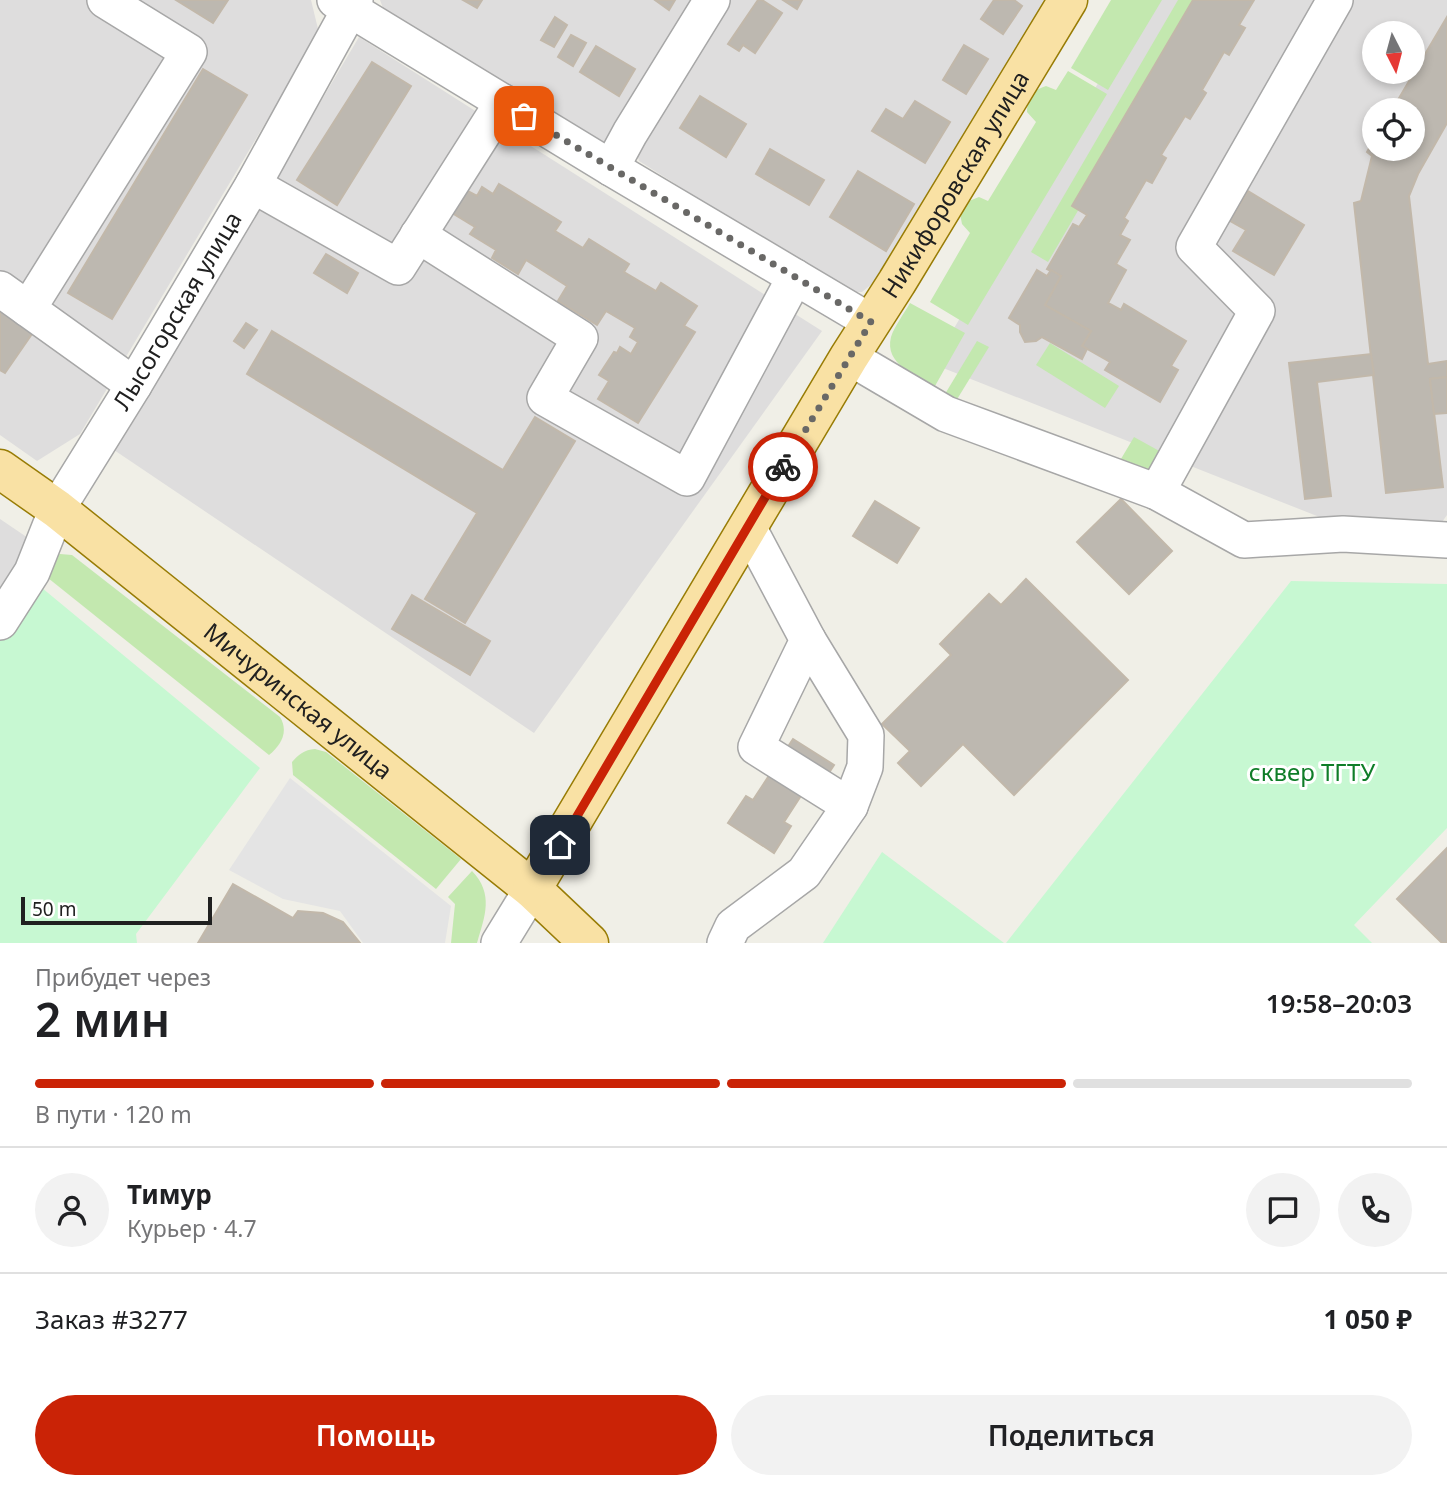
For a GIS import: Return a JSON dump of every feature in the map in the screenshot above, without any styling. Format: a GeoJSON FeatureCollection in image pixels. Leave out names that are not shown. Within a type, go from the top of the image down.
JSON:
{"type":"FeatureCollection","features":[{"type":"Feature","properties":{"kind":"main road","name":"Никифоровская улица"},"geometry":{"type":"LineString","coordinates":[[532,889],[849,358],[1068,0]]}},
{"type":"Feature","properties":{"kind":"main road","name":"Мичуринская улица"},"geometry":{"type":"LineString","coordinates":[[0,469],[57,509],[532,889],[589,943]]}},
{"type":"Feature","properties":{"kind":"street"},"geometry":{"type":"LineString","coordinates":[[29,309],[189,51],[105,0]]}},
{"type":"Feature","properties":{"kind":"street"},"geometry":{"type":"LineString","coordinates":[[611,168],[712,0]]}},
{"type":"Feature","properties":{"kind":"street"},"geometry":{"type":"LineString","coordinates":[[1157,492],[1256,311],[1194,247],[1335,0]]}},
{"type":"Feature","properties":{"kind":"street"},"geometry":{"type":"LineString","coordinates":[[347,3],[611,168],[871,322]]}},
{"type":"Feature","properties":{"kind":"street","name":"Лысогорская улица"},"geometry":{"type":"LineString","coordinates":[[0,622],[32,572],[57,509],[253,185],[347,3]]}},
{"type":"Feature","properties":{"kind":"street"},"geometry":{"type":"LineString","coordinates":[[253,185],[398,267],[503,102]]}},
{"type":"Feature","properties":{"kind":"street"},"geometry":{"type":"LineString","coordinates":[[418,235],[580,338],[545,398],[687,478],[795,277]]}},
{"type":"Feature","properties":{"kind":"street"},"geometry":{"type":"LineString","coordinates":[[0,289],[134,384]]}},
{"type":"Feature","properties":{"kind":"street"},"geometry":{"type":"LineString","coordinates":[[849,358],[946,414],[1157,492],[1244,540],[1343,534],[1447,540]]}},
{"type":"Feature","properties":{"kind":"street"},"geometry":{"type":"LineString","coordinates":[[724,943],[733,926],[804,873],[850,806],[865,767],[866,735],[808,640],[748,527]]}},
{"type":"Feature","properties":{"kind":"street"},"geometry":{"type":"LineString","coordinates":[[808,640],[756,747],[850,806]]}},
{"type":"Feature","properties":{"kind":"street","name":"Никифоровская улица"},"geometry":{"type":"LineString","coordinates":[[499,943],[532,889]]}},
{"type":"Feature","properties":{"kind":"shaded area"},"geometry":{"type":"Polygon","coordinates":[[[0,0],[311,0],[319,33],[80,434],[37,461],[0,435],[0,0]]]}},
{"type":"Feature","properties":{"kind":"shaded area"},"geometry":{"type":"Polygon","coordinates":[[[380,0],[703,0],[605,147],[383,8],[380,0]]]}},
{"type":"Feature","properties":{"kind":"shaded area"},"geometry":{"type":"Polygon","coordinates":[[[721,0],[1045,0],[873,283],[862,292],[847,292],[639,161],[634,144],[721,0]]]}},
{"type":"Feature","properties":{"kind":"shaded area"},"geometry":{"type":"Polygon","coordinates":[[[1147,0],[1447,0],[1447,515],[1418,556],[933,364],[1147,0]]]}},
{"type":"Feature","properties":{"kind":"shaded area"},"geometry":{"type":"Polygon","coordinates":[[[359,37],[822,331],[534,733],[114,450],[359,37]]]}},
{"type":"Feature","properties":{"kind":"shaded area"},"geometry":{"type":"Polygon","coordinates":[[[0,519],[34,542],[0,590],[0,519]]]}},
{"type":"Feature","properties":{"kind":"shaded area"},"geometry":{"type":"Polygon","coordinates":[[[290,778],[451,906],[445,943],[363,943],[340,911],[283,899],[229,870],[290,778]]]}},
{"type":"Feature","properties":{"kind":"green space"},"geometry":{"type":"Polygon","coordinates":[[[1111,0],[1162,0],[1108,90],[1071,68],[1111,0]]]}},
{"type":"Feature","properties":{"kind":"green space"},"geometry":{"type":"Polygon","coordinates":[[[1178,0],[1201,0],[1048,262],[1031,252],[1178,0]]]}},
{"type":"Feature","properties":{"kind":"green space"},"geometry":{"type":"Polygon","coordinates":[[[1068,71],[1107,94],[968,325],[930,302],[970,233],[962,224],[960,214],[969,201],[979,197],[988,201],[1036,122],[1027,112],[1031,95],[1046,86],[1056,90],[1068,71]]]}},
{"type":"Feature","properties":{"kind":"green space"},"geometry":{"type":"Polygon","coordinates":[[[910,303],[965,333],[935,386],[903,368],[892,355],[891,337],[910,303]]]}},
{"type":"Feature","properties":{"kind":"green space"},"geometry":{"type":"Polygon","coordinates":[[[977,341],[989,347],[956,401],[945,394],[977,341]]]}},
{"type":"Feature","properties":{"kind":"green space"},"geometry":{"type":"Polygon","coordinates":[[[1050,343],[1119,386],[1105,408],[1036,365],[1050,343]]]}},
{"type":"Feature","properties":{"kind":"green space"},"geometry":{"type":"Polygon","coordinates":[[[1134,437],[1163,453],[1158,463],[1144,475],[1115,469],[1134,437]]]}},
{"type":"Feature","properties":{"kind":"green space"},"geometry":{"type":"Polygon","coordinates":[[[60,554],[72,555],[280,717],[284,733],[273,751],[269,755],[43,574],[48,559],[60,554]]]}},
{"type":"Feature","properties":{"kind":"green space","name":"сквер ТГТУ"},"geometry":{"type":"Polygon","coordinates":[[[1291,581],[1447,584],[1447,828],[1354,925],[1372,943],[1006,943],[1291,581]]]}},
{"type":"Feature","properties":{"kind":"green space"},"geometry":{"type":"Polygon","coordinates":[[[36,583],[260,768],[136,934],[137,943],[0,943],[0,641],[36,583]]]}},
{"type":"Feature","properties":{"kind":"green space"},"geometry":{"type":"Polygon","coordinates":[[[315,749],[326,752],[461,859],[436,889],[293,775],[292,762],[302,753],[315,749]]]}},
{"type":"Feature","properties":{"kind":"green space"},"geometry":{"type":"Polygon","coordinates":[[[882,852],[1004,943],[823,943],[882,852]]]}},
{"type":"Feature","properties":{"kind":"green space"},"geometry":{"type":"Polygon","coordinates":[[[472,871],[483,888],[485,897],[485,914],[480,933],[477,943],[451,943],[455,904],[448,897],[472,871]]]}},
{"type":"Feature","properties":{"kind":"building"},"geometry":{"type":"Polygon","coordinates":[[[176,0],[228,0],[213,23],[176,0]]]}},
{"type":"Feature","properties":{"kind":"building"},"geometry":{"type":"Polygon","coordinates":[[[463,0],[482,0],[477,8],[463,0]]]}},
{"type":"Feature","properties":{"kind":"building"},"geometry":{"type":"Polygon","coordinates":[[[655,0],[675,0],[669,10],[655,0]]]}},
{"type":"Feature","properties":{"kind":"building"},"geometry":{"type":"Polygon","coordinates":[[[758,0],[782,13],[755,53],[743,45],[739,51],[728,44],[758,0]]]}},
{"type":"Feature","properties":{"kind":"building"},"geometry":{"type":"Polygon","coordinates":[[[783,0],[802,0],[797,9],[783,0]]]}},
{"type":"Feature","properties":{"kind":"building"},"geometry":{"type":"Polygon","coordinates":[[[994,0],[1014,0],[1022,6],[1003,34],[981,19],[994,0]]]}},
{"type":"Feature","properties":{"kind":"building"},"geometry":{"type":"Polygon","coordinates":[[[1193,0],[1254,0],[1239,25],[1245,28],[1229,55],[1224,52],[1202,90],[1206,93],[1190,119],[1185,116],[1161,155],[1166,158],[1152,183],[1146,180],[1124,218],[1128,221],[1120,235],[1130,240],[1116,264],[1126,270],[1108,303],[1121,310],[1124,304],[1186,341],[1171,366],[1178,370],[1160,402],[1105,370],[1110,362],[1082,346],[1091,331],[1045,305],[1061,276],[1047,269],[1073,224],[1079,227],[1087,215],[1072,206],[1193,0]]]}},
{"type":"Feature","properties":{"kind":"building"},"geometry":{"type":"Polygon","coordinates":[[[555,17],[567,25],[554,47],[541,40],[555,17]]]}},
{"type":"Feature","properties":{"kind":"building"},"geometry":{"type":"Polygon","coordinates":[[[1447,17],[1447,123],[1418,174],[1409,196],[1428,364],[1447,361],[1447,377],[1430,379],[1443,487],[1386,493],[1354,203],[1361,201],[1371,161],[1425,161],[1425,98],[1399,98],[1407,84],[1425,84],[1425,54],[1447,17]]]}},
{"type":"Feature","properties":{"kind":"building"},"geometry":{"type":"Polygon","coordinates":[[[571,35],[586,43],[573,66],[558,57],[571,35]]]}},
{"type":"Feature","properties":{"kind":"building"},"geometry":{"type":"Polygon","coordinates":[[[964,45],[988,59],[966,94],[943,80],[964,45]]]}},
{"type":"Feature","properties":{"kind":"building"},"geometry":{"type":"Polygon","coordinates":[[[596,46],[635,69],[619,96],[580,72],[596,46]]]}},
{"type":"Feature","properties":{"kind":"building"},"geometry":{"type":"Polygon","coordinates":[[[372,62],[411,86],[337,205],[297,180],[372,62]]]}},
{"type":"Feature","properties":{"kind":"building"},"geometry":{"type":"Polygon","coordinates":[[[203,69],[247,95],[112,319],[68,293],[203,69]]]}},
{"type":"Feature","properties":{"kind":"building"},"geometry":{"type":"Polygon","coordinates":[[[700,96],[746,124],[726,157],[680,128],[700,96]]]}},
{"type":"Feature","properties":{"kind":"building"},"geometry":{"type":"Polygon","coordinates":[[[915,101],[950,122],[925,163],[872,131],[886,109],[903,119],[915,101]]]}},
{"type":"Feature","properties":{"kind":"building"},"geometry":{"type":"Polygon","coordinates":[[[770,149],[824,180],[809,205],[756,174],[770,149]]]}},
{"type":"Feature","properties":{"kind":"building"},"geometry":{"type":"Polygon","coordinates":[[[858,171],[914,204],[886,251],[830,217],[858,171]]]}},
{"type":"Feature","properties":{"kind":"building"},"geometry":{"type":"Polygon","coordinates":[[[499,184],[561,222],[555,231],[583,248],[589,239],[629,264],[624,272],[656,291],[661,283],[697,306],[684,326],[695,332],[638,423],[598,399],[609,381],[599,375],[620,347],[631,354],[638,342],[630,337],[635,328],[606,311],[597,325],[558,301],[567,286],[526,260],[518,274],[492,258],[496,250],[470,234],[475,227],[452,213],[466,190],[477,196],[482,187],[493,194],[499,184]]]}},
{"type":"Feature","properties":{"kind":"building"},"geometry":{"type":"Polygon","coordinates":[[[1248,191],[1304,225],[1274,275],[1233,251],[1246,230],[1230,221],[1248,191]]]}},
{"type":"Feature","properties":{"kind":"building"},"geometry":{"type":"Polygon","coordinates":[[[326,254],[358,273],[347,293],[314,273],[326,254]]]}},
{"type":"Feature","properties":{"kind":"building"},"geometry":{"type":"Polygon","coordinates":[[[1037,270],[1047,276],[1051,270],[1061,276],[1045,305],[1091,331],[1082,346],[1087,349],[1082,359],[1042,337],[1036,341],[1025,342],[1020,325],[1009,318],[1037,270]]]}},
{"type":"Feature","properties":{"kind":"building"},"geometry":{"type":"Polygon","coordinates":[[[0,308],[34,331],[5,373],[0,370],[0,308]]]}},
{"type":"Feature","properties":{"kind":"building"},"geometry":{"type":"Polygon","coordinates":[[[246,323],[257,330],[244,348],[234,341],[246,323]]]}},
{"type":"Feature","properties":{"kind":"building"},"geometry":{"type":"Polygon","coordinates":[[[272,331],[503,470],[535,417],[575,441],[465,623],[425,599],[477,513],[247,374],[272,331]]]}},
{"type":"Feature","properties":{"kind":"building"},"geometry":{"type":"Polygon","coordinates":[[[1371,354],[1374,375],[1317,382],[1331,496],[1305,499],[1289,363],[1371,354]]]}},
{"type":"Feature","properties":{"kind":"building"},"geometry":{"type":"Polygon","coordinates":[[[1447,377],[1447,413],[1434,414],[1430,379],[1447,377]]]}},
{"type":"Feature","properties":{"kind":"building"},"geometry":{"type":"Polygon","coordinates":[[[1121,499],[1172,551],[1129,594],[1077,542],[1121,499]]]}},
{"type":"Feature","properties":{"kind":"building"},"geometry":{"type":"Polygon","coordinates":[[[875,501],[919,528],[897,563],[853,536],[875,501]]]}},
{"type":"Feature","properties":{"kind":"building"},"geometry":{"type":"Polygon","coordinates":[[[1026,579],[1128,680],[1014,795],[963,744],[921,786],[898,763],[910,751],[882,724],[951,655],[940,644],[989,594],[1001,605],[1026,579]]]}},
{"type":"Feature","properties":{"kind":"building"},"geometry":{"type":"Polygon","coordinates":[[[412,595],[490,641],[470,675],[392,629],[412,595]]]}},
{"type":"Feature","properties":{"kind":"building"},"geometry":{"type":"Polygon","coordinates":[[[793,739],[834,765],[815,794],[806,788],[784,822],[791,826],[774,853],[728,823],[746,796],[753,800],[793,739]]]}},
{"type":"Feature","properties":{"kind":"building"},"geometry":{"type":"Polygon","coordinates":[[[1447,848],[1447,943],[1442,943],[1397,899],[1447,848]]]}},
{"type":"Feature","properties":{"kind":"building"},"geometry":{"type":"Polygon","coordinates":[[[233,884],[293,918],[298,911],[323,913],[343,922],[360,943],[198,943],[233,884]]]}},
{"type":"Feature","properties":{"kind":"way so far"},"geometry":{"type":"LineString","coordinates":[[524,116],[871,322],[783,467]]}},
{"type":"Feature","properties":{"kind":"route"},"geometry":{"type":"LineString","coordinates":[[560,845],[783,467]]}}]}
